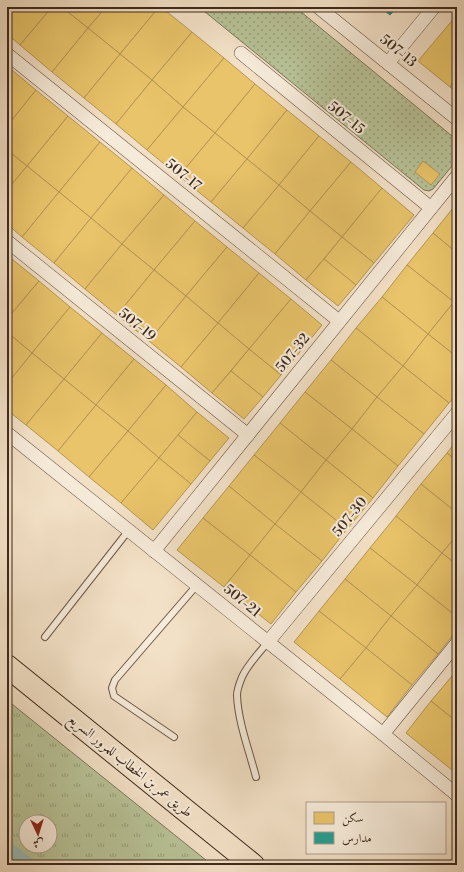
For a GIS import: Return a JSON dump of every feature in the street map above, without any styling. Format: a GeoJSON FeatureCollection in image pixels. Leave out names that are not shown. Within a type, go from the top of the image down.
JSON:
{"type":"FeatureCollection","features":[{"type":"Feature","properties":{"kind":"highway","name":"طريق عمر بن الخطاب للمرور السريع"},"geometry":{"type":"LineString","coordinates":[[7,666],[253,865]]}},
{"type":"Feature","properties":{"kind":"street","name":"507-13"},"geometry":{"type":"LineString","coordinates":[[318,7],[457,119]]}},
{"type":"Feature","properties":{"kind":"street"},"geometry":{"type":"LineString","coordinates":[[388,63],[434,7]]}},
{"type":"Feature","properties":{"kind":"street","name":"507-15"},"geometry":{"type":"LineString","coordinates":[[241,52],[431,208]]}},
{"type":"Feature","properties":{"kind":"street","name":"507-17"},"geometry":{"type":"LineString","coordinates":[[7,54],[340,321]]}},
{"type":"Feature","properties":{"kind":"street","name":"507-32"},"geometry":{"type":"LineString","coordinates":[[154,551],[457,176]]}},
{"type":"Feature","properties":{"kind":"street","name":"507-19"},"geometry":{"type":"LineString","coordinates":[[7,240],[248,435]]}},
{"type":"Feature","properties":{"kind":"street","name":"507-30"},"geometry":{"type":"LineString","coordinates":[[268,642],[457,413]]}},
{"type":"Feature","properties":{"kind":"street","name":"507-21"},"geometry":{"type":"LineString","coordinates":[[7,433],[457,795]]}},
{"type":"Feature","properties":{"kind":"street"},"geometry":{"type":"LineString","coordinates":[[383,734],[457,643]]}},
{"type":"Feature","properties":{"kind":"lane"},"geometry":{"type":"LineString","coordinates":[[45,637],[129,530]]}},
{"type":"Feature","properties":{"kind":"lane"},"geometry":{"type":"LineString","coordinates":[[174,737],[114,696],[112,688],[115,680],[197,585]]}},
{"type":"Feature","properties":{"kind":"lane"},"geometry":{"type":"LineString","coordinates":[[256,777],[244,734],[237,693],[241,678],[248,666],[268,642]]}},
{"type":"Feature","properties":{"kind":"green space"},"geometry":{"type":"Polygon","coordinates":[[[199,7],[295,7],[452,136],[457,142],[457,160],[433,189],[429,191],[424,190],[199,7]]]}},
{"type":"Feature","properties":{"kind":"green space"},"geometry":{"type":"Polygon","coordinates":[[[7,700],[212,865],[7,865],[7,700]]]}},
{"type":"Feature","properties":{"kind":"building: سكن"},"geometry":{"type":"Polygon","coordinates":[[[7,7],[52,7],[20,45],[7,34],[7,7]]]}},
{"type":"Feature","properties":{"kind":"building: سكن"},"geometry":{"type":"Polygon","coordinates":[[[52,7],[62,7],[88,28],[52,72],[20,45],[52,7]]]}},
{"type":"Feature","properties":{"kind":"building: سكن"},"geometry":{"type":"Polygon","coordinates":[[[62,7],[106,7],[88,28],[62,7]]]}},
{"type":"Feature","properties":{"kind":"building: سكن"},"geometry":{"type":"Polygon","coordinates":[[[106,7],[159,7],[120,54],[88,28],[106,7]]]}},
{"type":"Feature","properties":{"kind":"building: سكن"},"geometry":{"type":"Polygon","coordinates":[[[159,7],[161,7],[192,32],[152,80],[120,54],[159,7]]]}},
{"type":"Feature","properties":{"kind":"building: سكن"},"geometry":{"type":"Polygon","coordinates":[[[456,16],[457,78],[450,87],[418,61],[456,16]]]}},
{"type":"Feature","properties":{"kind":"building: سكن"},"geometry":{"type":"Polygon","coordinates":[[[88,28],[120,54],[84,98],[52,72],[88,28]]]}},
{"type":"Feature","properties":{"kind":"building: سكن"},"geometry":{"type":"Polygon","coordinates":[[[192,32],[224,58],[183,107],[152,80],[192,32]]]}},
{"type":"Feature","properties":{"kind":"building: سكن"},"geometry":{"type":"Polygon","coordinates":[[[120,54],[152,80],[116,124],[84,98],[120,54]]]}},
{"type":"Feature","properties":{"kind":"building: سكن"},"geometry":{"type":"Polygon","coordinates":[[[224,58],[255,84],[215,133],[183,107],[224,58]]]}},
{"type":"Feature","properties":{"kind":"building: سكن"},"geometry":{"type":"Polygon","coordinates":[[[7,66],[36,90],[7,126],[7,66]]]}},
{"type":"Feature","properties":{"kind":"building: سكن"},"geometry":{"type":"Polygon","coordinates":[[[457,78],[457,93],[450,87],[457,78]]]}},
{"type":"Feature","properties":{"kind":"building: سكن"},"geometry":{"type":"Polygon","coordinates":[[[152,80],[183,107],[147,150],[116,124],[152,80]]]}},
{"type":"Feature","properties":{"kind":"building: سكن"},"geometry":{"type":"Polygon","coordinates":[[[255,84],[287,110],[247,159],[215,133],[255,84]]]}},
{"type":"Feature","properties":{"kind":"building: سكن"},"geometry":{"type":"Polygon","coordinates":[[[36,90],[68,116],[27,166],[7,150],[7,126],[36,90]]]}},
{"type":"Feature","properties":{"kind":"building: سكن"},"geometry":{"type":"Polygon","coordinates":[[[183,107],[215,133],[179,176],[147,150],[183,107]]]}},
{"type":"Feature","properties":{"kind":"building: سكن"},"geometry":{"type":"Polygon","coordinates":[[[287,110],[319,136],[279,185],[247,159],[287,110]]]}},
{"type":"Feature","properties":{"kind":"building: سكن"},"geometry":{"type":"Polygon","coordinates":[[[68,116],[100,142],[59,192],[27,166],[68,116]]]}},
{"type":"Feature","properties":{"kind":"building: سكن"},"geometry":{"type":"Polygon","coordinates":[[[215,133],[247,159],[211,202],[179,176],[215,133]]]}},
{"type":"Feature","properties":{"kind":"building: سكن"},"geometry":{"type":"Polygon","coordinates":[[[319,136],[351,162],[310,211],[279,185],[319,136]]]}},
{"type":"Feature","properties":{"kind":"building: سكن"},"geometry":{"type":"Polygon","coordinates":[[[100,142],[132,168],[91,218],[59,192],[100,142]]]}},
{"type":"Feature","properties":{"kind":"building: سكن"},"geometry":{"type":"Polygon","coordinates":[[[7,150],[27,166],[7,190],[7,150]]]}},
{"type":"Feature","properties":{"kind":"building: سكن"},"geometry":{"type":"Polygon","coordinates":[[[247,159],[279,185],[243,228],[211,202],[247,159]]]}},
{"type":"Feature","properties":{"kind":"building: سكن"},"geometry":{"type":"Polygon","coordinates":[[[423,161],[440,174],[431,185],[415,172],[423,161]]]}},
{"type":"Feature","properties":{"kind":"building: سكن"},"geometry":{"type":"Polygon","coordinates":[[[351,162],[382,188],[342,237],[310,211],[351,162]]]}},
{"type":"Feature","properties":{"kind":"building: سكن"},"geometry":{"type":"Polygon","coordinates":[[[27,166],[59,192],[22,237],[7,224],[7,190],[27,166]]]}},
{"type":"Feature","properties":{"kind":"building: سكن"},"geometry":{"type":"Polygon","coordinates":[[[132,168],[164,195],[122,244],[91,218],[132,168]]]}},
{"type":"Feature","properties":{"kind":"building: سكن"},"geometry":{"type":"Polygon","coordinates":[[[279,185],[310,211],[275,254],[243,228],[279,185]]]}},
{"type":"Feature","properties":{"kind":"building: سكن"},"geometry":{"type":"Polygon","coordinates":[[[382,188],[414,215],[374,263],[342,237],[382,188]]]}},
{"type":"Feature","properties":{"kind":"building: سكن"},"geometry":{"type":"Polygon","coordinates":[[[59,192],[91,218],[54,263],[22,237],[59,192]]]}},
{"type":"Feature","properties":{"kind":"building: سكن"},"geometry":{"type":"Polygon","coordinates":[[[164,195],[195,221],[154,270],[122,244],[164,195]]]}},
{"type":"Feature","properties":{"kind":"building: سكن"},"geometry":{"type":"Polygon","coordinates":[[[457,203],[457,253],[433,233],[457,203]]]}},
{"type":"Feature","properties":{"kind":"building: سكن"},"geometry":{"type":"Polygon","coordinates":[[[310,211],[342,237],[306,280],[275,254],[310,211]]]}},
{"type":"Feature","properties":{"kind":"building: سكن"},"geometry":{"type":"Polygon","coordinates":[[[91,218],[122,244],[85,289],[54,263],[91,218]]]}},
{"type":"Feature","properties":{"kind":"building: سكن"},"geometry":{"type":"Polygon","coordinates":[[[195,221],[227,247],[186,296],[154,270],[195,221]]]}},
{"type":"Feature","properties":{"kind":"building: سكن"},"geometry":{"type":"Polygon","coordinates":[[[433,233],[457,253],[457,298],[454,302],[407,265],[433,233]]]}},
{"type":"Feature","properties":{"kind":"building: سكن"},"geometry":{"type":"Polygon","coordinates":[[[342,237],[374,263],[356,285],[324,259],[342,237]]]}},
{"type":"Feature","properties":{"kind":"building: سكن"},"geometry":{"type":"Polygon","coordinates":[[[122,244],[154,270],[117,315],[85,289],[122,244]]]}},
{"type":"Feature","properties":{"kind":"building: سكن"},"geometry":{"type":"Polygon","coordinates":[[[227,247],[259,273],[218,323],[186,296],[227,247]]]}},
{"type":"Feature","properties":{"kind":"building: سكن"},"geometry":{"type":"Polygon","coordinates":[[[7,255],[39,281],[7,319],[7,255]]]}},
{"type":"Feature","properties":{"kind":"building: سكن"},"geometry":{"type":"Polygon","coordinates":[[[324,259],[356,285],[338,306],[306,280],[324,259]]]}},
{"type":"Feature","properties":{"kind":"building: سكن"},"geometry":{"type":"Polygon","coordinates":[[[407,265],[454,302],[428,334],[382,297],[407,265]]]}},
{"type":"Feature","properties":{"kind":"building: سكن"},"geometry":{"type":"Polygon","coordinates":[[[154,270],[186,296],[149,341],[117,315],[154,270]]]}},
{"type":"Feature","properties":{"kind":"building: سكن"},"geometry":{"type":"Polygon","coordinates":[[[259,273],[291,299],[249,349],[218,323],[259,273]]]}},
{"type":"Feature","properties":{"kind":"building: سكن"},"geometry":{"type":"Polygon","coordinates":[[[39,281],[70,307],[32,353],[7,332],[7,319],[39,281]]]}},
{"type":"Feature","properties":{"kind":"building: سكن"},"geometry":{"type":"Polygon","coordinates":[[[186,296],[218,323],[181,367],[149,341],[186,296]]]}},
{"type":"Feature","properties":{"kind":"building: سكن"},"geometry":{"type":"Polygon","coordinates":[[[382,297],[428,334],[403,366],[356,328],[382,297]]]}},
{"type":"Feature","properties":{"kind":"building: سكن"},"geometry":{"type":"Polygon","coordinates":[[[291,299],[322,325],[281,375],[249,349],[291,299]]]}},
{"type":"Feature","properties":{"kind":"building: سكن"},"geometry":{"type":"Polygon","coordinates":[[[454,302],[457,305],[457,357],[428,334],[454,302]]]}},
{"type":"Feature","properties":{"kind":"building: سكن"},"geometry":{"type":"Polygon","coordinates":[[[70,307],[102,333],[64,379],[32,353],[70,307]]]}},
{"type":"Feature","properties":{"kind":"building: سكن"},"geometry":{"type":"Polygon","coordinates":[[[218,323],[249,349],[212,393],[181,367],[218,323]]]}},
{"type":"Feature","properties":{"kind":"building: سكن"},"geometry":{"type":"Polygon","coordinates":[[[356,328],[403,366],[377,397],[331,360],[356,328]]]}},
{"type":"Feature","properties":{"kind":"building: سكن"},"geometry":{"type":"Polygon","coordinates":[[[7,332],[32,353],[7,384],[7,332]]]}},
{"type":"Feature","properties":{"kind":"building: سكن"},"geometry":{"type":"Polygon","coordinates":[[[102,333],[134,359],[96,405],[64,379],[102,333]]]}},
{"type":"Feature","properties":{"kind":"building: سكن"},"geometry":{"type":"Polygon","coordinates":[[[428,334],[457,357],[457,393],[449,403],[403,366],[428,334]]]}},
{"type":"Feature","properties":{"kind":"building: سكن"},"geometry":{"type":"Polygon","coordinates":[[[249,349],[281,375],[263,397],[231,371],[249,349]]]}},
{"type":"Feature","properties":{"kind":"building: سكن"},"geometry":{"type":"Polygon","coordinates":[[[32,353],[64,379],[26,425],[7,410],[7,384],[32,353]]]}},
{"type":"Feature","properties":{"kind":"building: سكن"},"geometry":{"type":"Polygon","coordinates":[[[134,359],[166,385],[128,431],[96,405],[134,359]]]}},
{"type":"Feature","properties":{"kind":"building: سكن"},"geometry":{"type":"Polygon","coordinates":[[[331,360],[377,397],[352,429],[305,392],[331,360]]]}},
{"type":"Feature","properties":{"kind":"building: سكن"},"geometry":{"type":"Polygon","coordinates":[[[403,366],[449,403],[424,434],[377,397],[403,366]]]}},
{"type":"Feature","properties":{"kind":"building: سكن"},"geometry":{"type":"Polygon","coordinates":[[[231,371],[263,397],[244,419],[212,393],[231,371]]]}},
{"type":"Feature","properties":{"kind":"building: سكن"},"geometry":{"type":"Polygon","coordinates":[[[64,379],[96,405],[58,451],[26,425],[64,379]]]}},
{"type":"Feature","properties":{"kind":"building: سكن"},"geometry":{"type":"Polygon","coordinates":[[[166,385],[197,412],[159,458],[128,431],[166,385]]]}},
{"type":"Feature","properties":{"kind":"building: سكن"},"geometry":{"type":"Polygon","coordinates":[[[305,392],[352,429],[326,460],[280,423],[305,392]]]}},
{"type":"Feature","properties":{"kind":"building: سكن"},"geometry":{"type":"Polygon","coordinates":[[[377,397],[424,434],[398,466],[352,429],[377,397]]]}},
{"type":"Feature","properties":{"kind":"building: سكن"},"geometry":{"type":"Polygon","coordinates":[[[96,405],[128,431],[89,477],[58,451],[96,405]]]}},
{"type":"Feature","properties":{"kind":"building: سكن"},"geometry":{"type":"Polygon","coordinates":[[[197,412],[229,438],[210,461],[178,435],[197,412]]]}},
{"type":"Feature","properties":{"kind":"building: سكن"},"geometry":{"type":"Polygon","coordinates":[[[280,423],[326,460],[301,492],[254,455],[280,423]]]}},
{"type":"Feature","properties":{"kind":"building: سكن"},"geometry":{"type":"Polygon","coordinates":[[[352,429],[398,466],[373,498],[326,460],[352,429]]]}},
{"type":"Feature","properties":{"kind":"building: سكن"},"geometry":{"type":"Polygon","coordinates":[[[128,431],[159,458],[121,503],[89,477],[128,431]]]}},
{"type":"Feature","properties":{"kind":"building: سكن"},"geometry":{"type":"Polygon","coordinates":[[[178,435],[210,461],[191,484],[159,458],[178,435]]]}},
{"type":"Feature","properties":{"kind":"building: سكن"},"geometry":{"type":"Polygon","coordinates":[[[457,440],[457,461],[447,453],[457,440]]]}},
{"type":"Feature","properties":{"kind":"building: سكن"},"geometry":{"type":"Polygon","coordinates":[[[447,453],[457,461],[457,513],[421,484],[447,453]]]}},
{"type":"Feature","properties":{"kind":"building: سكن"},"geometry":{"type":"Polygon","coordinates":[[[254,455],[301,492],[275,524],[229,486],[254,455]]]}},
{"type":"Feature","properties":{"kind":"building: سكن"},"geometry":{"type":"Polygon","coordinates":[[[159,458],[191,484],[153,530],[121,503],[159,458]]]}},
{"type":"Feature","properties":{"kind":"building: سكن"},"geometry":{"type":"Polygon","coordinates":[[[326,460],[373,498],[347,529],[301,492],[326,460]]]}},
{"type":"Feature","properties":{"kind":"building: سكن"},"geometry":{"type":"Polygon","coordinates":[[[421,484],[457,513],[457,535],[442,553],[396,516],[421,484]]]}},
{"type":"Feature","properties":{"kind":"building: سكن"},"geometry":{"type":"Polygon","coordinates":[[[229,486],[275,524],[250,555],[203,518],[229,486]]]}},
{"type":"Feature","properties":{"kind":"building: سكن"},"geometry":{"type":"Polygon","coordinates":[[[301,492],[347,529],[322,561],[275,524],[301,492]]]}},
{"type":"Feature","properties":{"kind":"building: سكن"},"geometry":{"type":"Polygon","coordinates":[[[396,516],[442,553],[417,585],[370,548],[396,516]]]}},
{"type":"Feature","properties":{"kind":"building: سكن"},"geometry":{"type":"Polygon","coordinates":[[[203,518],[250,555],[224,587],[177,550],[203,518]]]}},
{"type":"Feature","properties":{"kind":"building: سكن"},"geometry":{"type":"Polygon","coordinates":[[[275,524],[322,561],[296,592],[250,555],[275,524]]]}},
{"type":"Feature","properties":{"kind":"building: سكن"},"geometry":{"type":"Polygon","coordinates":[[[457,535],[457,565],[442,553],[457,535]]]}},
{"type":"Feature","properties":{"kind":"building: سكن"},"geometry":{"type":"Polygon","coordinates":[[[370,548],[417,585],[391,616],[345,579],[370,548]]]}},
{"type":"Feature","properties":{"kind":"building: سكن"},"geometry":{"type":"Polygon","coordinates":[[[442,553],[457,565],[457,617],[417,585],[442,553]]]}},
{"type":"Feature","properties":{"kind":"building: سكن"},"geometry":{"type":"Polygon","coordinates":[[[250,555],[296,592],[271,624],[224,587],[250,555]]]}},
{"type":"Feature","properties":{"kind":"building: سكن"},"geometry":{"type":"Polygon","coordinates":[[[345,579],[391,616],[366,648],[319,611],[345,579]]]}},
{"type":"Feature","properties":{"kind":"building: سكن"},"geometry":{"type":"Polygon","coordinates":[[[417,585],[457,617],[457,630],[438,654],[391,616],[417,585]]]}},
{"type":"Feature","properties":{"kind":"building: سكن"},"geometry":{"type":"Polygon","coordinates":[[[319,611],[366,648],[340,679],[294,642],[319,611]]]}},
{"type":"Feature","properties":{"kind":"building: سكن"},"geometry":{"type":"Polygon","coordinates":[[[391,616],[438,654],[412,685],[366,648],[391,616]]]}},
{"type":"Feature","properties":{"kind":"building: سكن"},"geometry":{"type":"Polygon","coordinates":[[[366,648],[412,685],[387,717],[340,679],[366,648]]]}},
{"type":"Feature","properties":{"kind":"building: سكن"},"geometry":{"type":"Polygon","coordinates":[[[457,670],[457,722],[431,701],[457,670]]]}},
{"type":"Feature","properties":{"kind":"building: سكن"},"geometry":{"type":"Polygon","coordinates":[[[431,701],[457,722],[457,765],[452,770],[406,733],[431,701]]]}},
{"type":"Feature","properties":{"kind":"building: مدارس"},"geometry":{"type":"Polygon","coordinates":[[[380,7],[397,7],[390,15],[380,7]]]}},
{"type":"Feature","properties":{"kind":"waterway"},"geometry":{"type":"LineString","coordinates":[[7,848],[29,865]]}}]}
